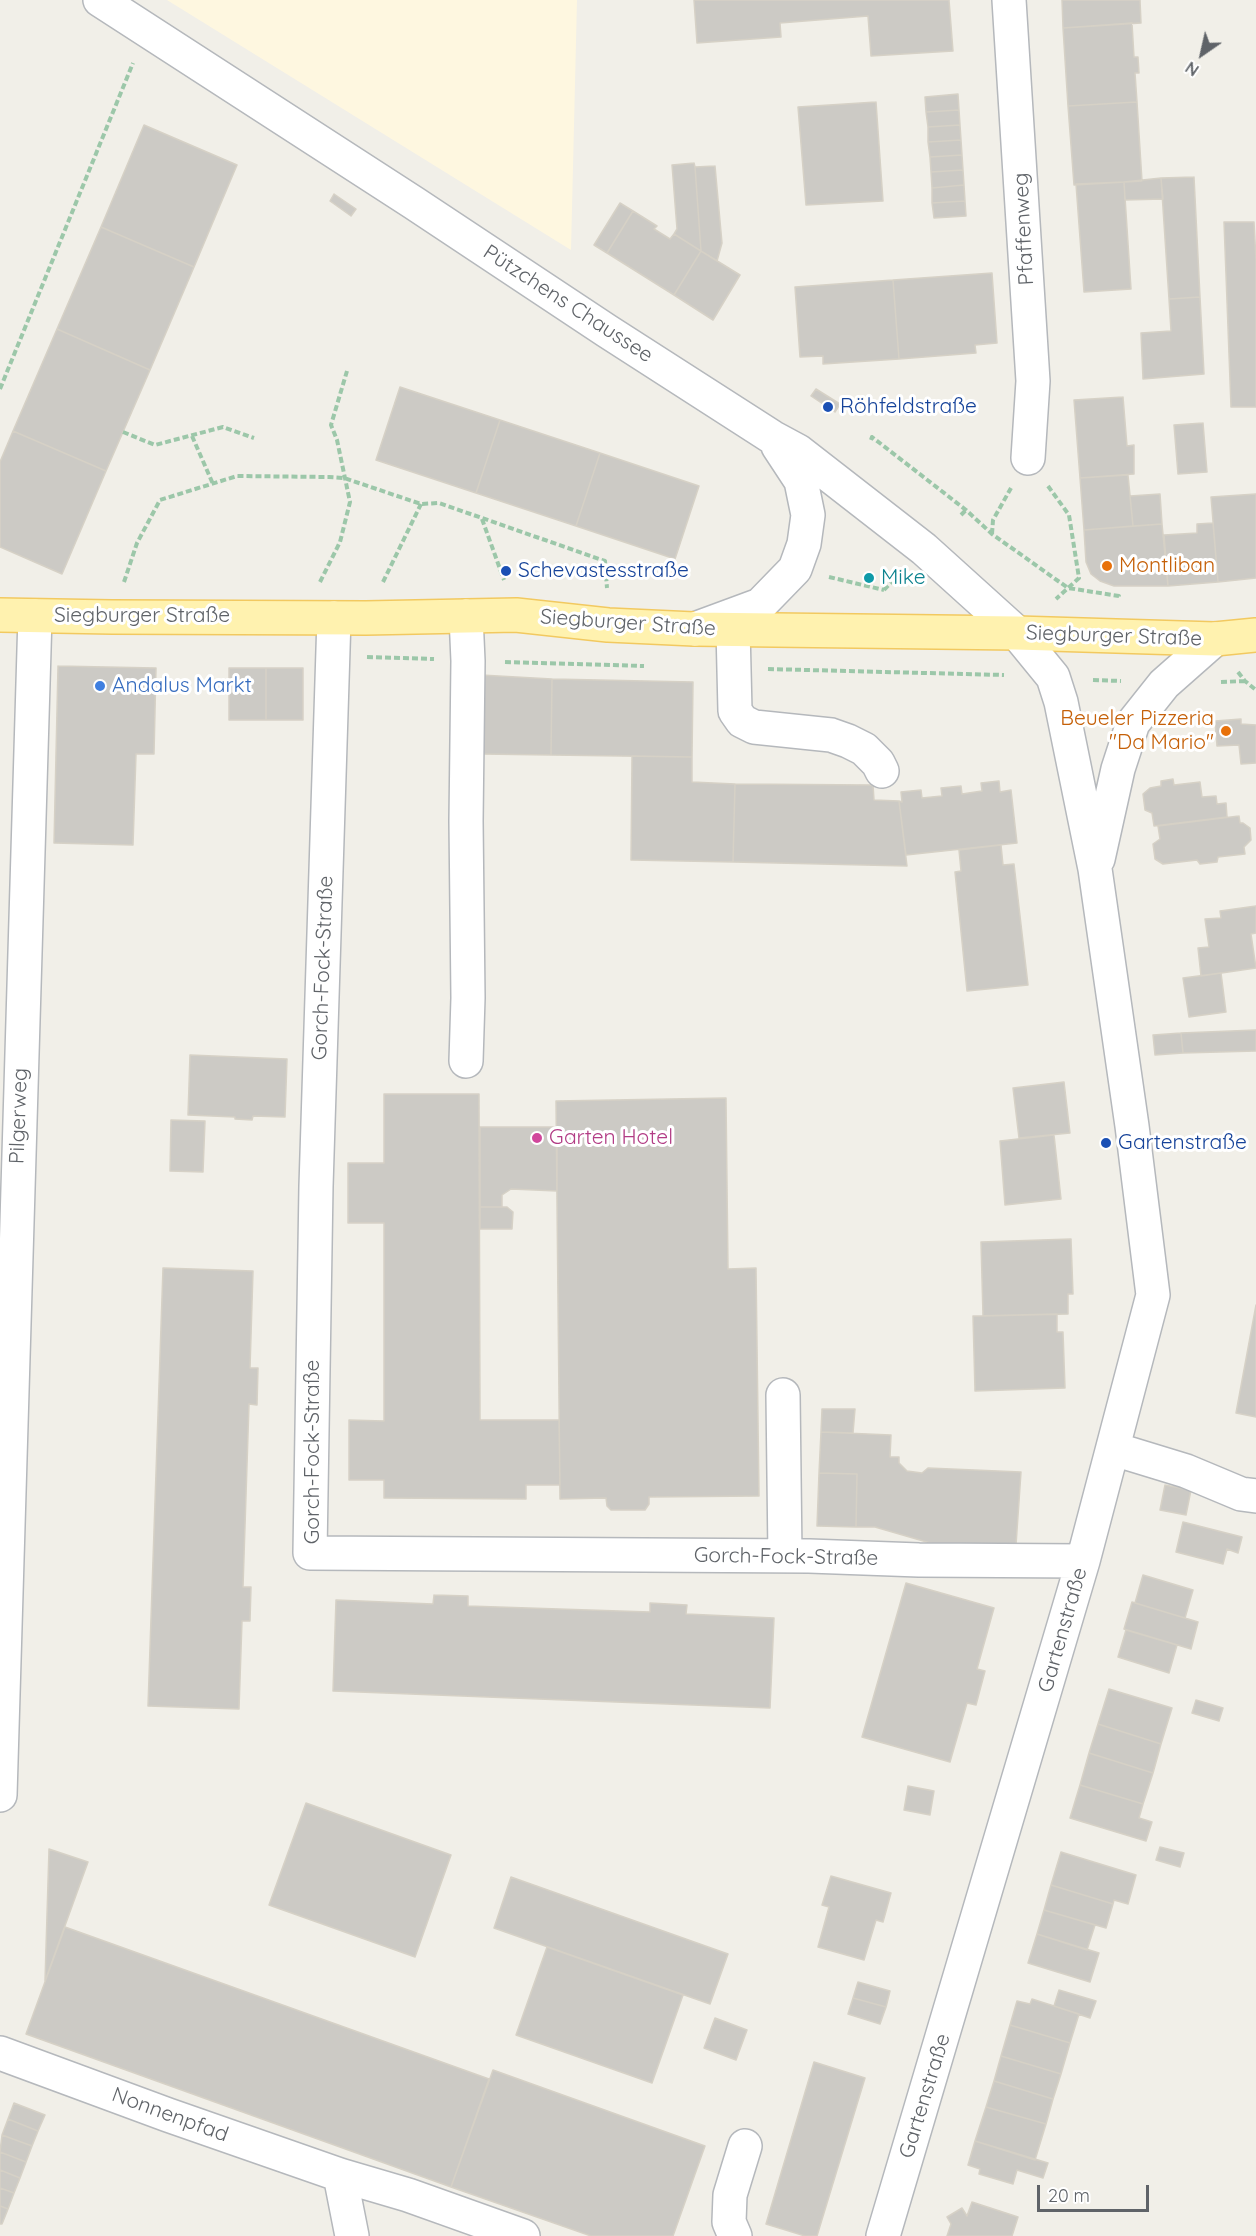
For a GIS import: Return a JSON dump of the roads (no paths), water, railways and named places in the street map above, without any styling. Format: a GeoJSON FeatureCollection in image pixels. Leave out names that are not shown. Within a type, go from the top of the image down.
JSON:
{"type":"FeatureCollection","features":[{"type":"Feature","properties":{"kind":"main road","name":"Siegburger Straße"},"geometry":{"type":"LineString","coordinates":[[0,615],[350,618],[516,615],[608,625],[694,629],[1017,633],[1215,639],[1256,635]]}},
{"type":"Feature","properties":{"kind":"street","name":"Pützchens Chaussee"},"geometry":{"type":"LineString","coordinates":[[100,0],[772,437],[798,451],[924,549],[1017,633]]}},
{"type":"Feature","properties":{"kind":"street","name":"Pfaffenweg"},"geometry":{"type":"LineString","coordinates":[[1009,0],[1033,381],[1028,459]]}},
{"type":"Feature","properties":{"kind":"street"},"geometry":{"type":"LineString","coordinates":[[694,629],[760,605],[795,569],[804,544],[808,515],[801,481],[772,437]]}},
{"type":"Feature","properties":{"kind":"street","name":"Pilgerweg"},"geometry":{"type":"LineString","coordinates":[[0,1795],[35,616]]}},
{"type":"Feature","properties":{"kind":"street"},"geometry":{"type":"LineString","coordinates":[[466,616],[468,661],[466,1061]]}},
{"type":"Feature","properties":{"kind":"street","name":"Gorch-Fock-Straße"},"geometry":{"type":"LineString","coordinates":[[350,618],[316,1174],[310,1553],[785,1556],[1083,1561]]}},
{"type":"Feature","properties":{"kind":"street"},"geometry":{"type":"LineString","coordinates":[[733,629],[735,711],[742,721],[754,727],[831,735],[848,741],[864,749],[878,763],[882,771]]}},
{"type":"Feature","properties":{"kind":"street","name":"Gartenstraße"},"geometry":{"type":"LineString","coordinates":[[883,2236],[1083,1561],[1153,1295],[1132,1126],[1095,869],[1061,702],[1053,676],[1017,633]]}},
{"type":"Feature","properties":{"kind":"street","name":"Gartenstraße"},"geometry":{"type":"LineString","coordinates":[[1095,869],[1118,769],[1133,723],[1164,684],[1215,639]]}},
{"type":"Feature","properties":{"kind":"street"},"geometry":{"type":"LineString","coordinates":[[783,1395],[785,1556]]}},
{"type":"Feature","properties":{"kind":"street"},"geometry":{"type":"LineString","coordinates":[[1114,1449],[1186,1471],[1241,1494],[1256,1496]]}},
{"type":"Feature","properties":{"kind":"street","name":"Nonnenpfad"},"geometry":{"type":"LineString","coordinates":[[0,2053],[168,2115],[523,2236]]}},
{"type":"Feature","properties":{"kind":"street"},"geometry":{"type":"LineString","coordinates":[[735,2236],[729,2222],[730,2195],[745,2146]]}},
{"type":"Feature","properties":{"kind":"street"},"geometry":{"type":"LineString","coordinates":[[340,2175],[352,2236]]}},
{"type":"Feature","properties":{"kind":"place","name":"Röhfeldstraße"},"geometry":{"type":"Point","coordinates":[828,407]}},
{"type":"Feature","properties":{"kind":"place","name":"Montliban"},"geometry":{"type":"Point","coordinates":[1107,566]}},
{"type":"Feature","properties":{"kind":"place","name":"Schevastesstraße"},"geometry":{"type":"Point","coordinates":[506,571]}},
{"type":"Feature","properties":{"kind":"place","name":"Mike"},"geometry":{"type":"Point","coordinates":[869,578]}},
{"type":"Feature","properties":{"kind":"place","name":"Andalus Markt"},"geometry":{"type":"Point","coordinates":[100,686]}},
{"type":"Feature","properties":{"kind":"place","name":"Beueler Pizzeria \"Da Mario\""},"geometry":{"type":"Point","coordinates":[1226,731]}},
{"type":"Feature","properties":{"kind":"place","name":"Garten Hotel"},"geometry":{"type":"Point","coordinates":[537,1138]}},
{"type":"Feature","properties":{"kind":"place","name":"Gartenstraße"},"geometry":{"type":"Point","coordinates":[1106,1143]}}]}
